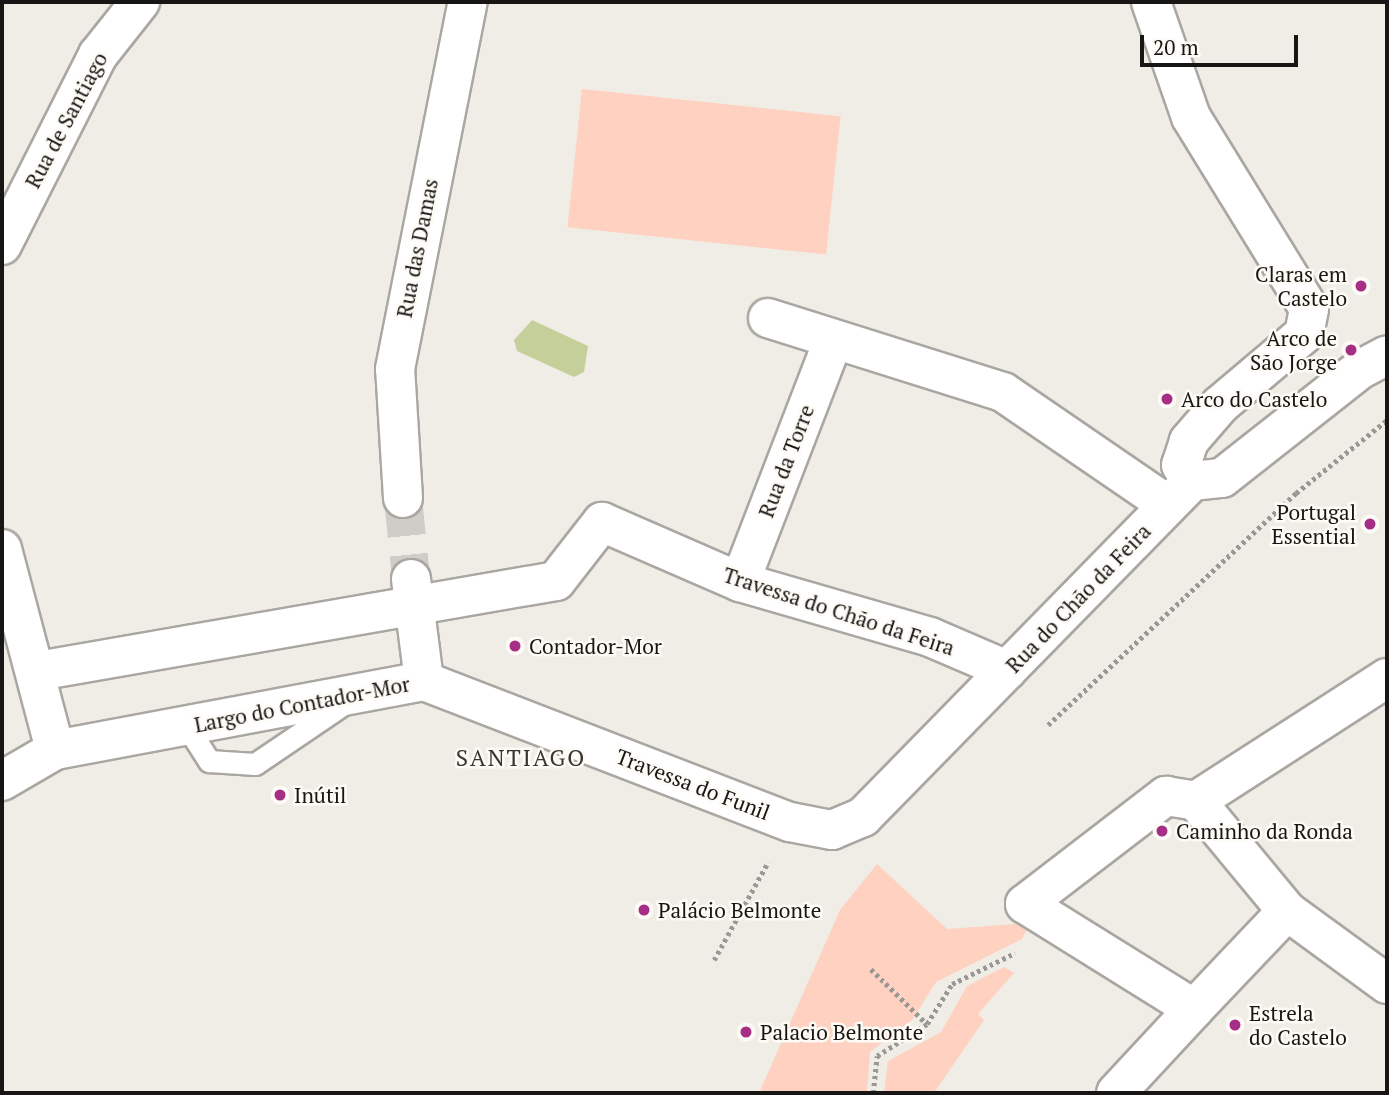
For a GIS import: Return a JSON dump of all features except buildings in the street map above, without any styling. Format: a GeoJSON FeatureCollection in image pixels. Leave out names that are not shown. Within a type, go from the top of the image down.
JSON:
{"type":"FeatureCollection","features":[{"type":"Feature","properties":{"kind":"street","name":"Rua de Santiago"},"geometry":{"type":"LineString","coordinates":[[2,245],[98,55],[139,2]]}},
{"type":"Feature","properties":{"kind":"street","name":"Rua das Damas"},"geometry":{"type":"LineString","coordinates":[[403,498],[395,369],[468,2]]}},
{"type":"Feature","properties":{"kind":"street"},"geometry":{"type":"LineString","coordinates":[[1151,2],[1191,117],[1310,309],[1304,334],[1220,405],[1189,442],[1181,465],[1180,493]]}},
{"type":"Feature","properties":{"kind":"street"},"geometry":{"type":"LineString","coordinates":[[768,318],[833,341],[1003,392],[1180,493],[1222,478],[1370,365]]}},
{"type":"Feature","properties":{"kind":"street","name":"Rua da Torre"},"geometry":{"type":"LineString","coordinates":[[740,582],[833,341]]}},
{"type":"Feature","properties":{"kind":"street","name":"Rua do Chão da Feira"},"geometry":{"type":"LineString","coordinates":[[797,825],[832,830],[863,817],[1180,493]]}},
{"type":"Feature","properties":{"kind":"street","name":"Travessa do Chão da Feira"},"geometry":{"type":"LineString","coordinates":[[412,592],[556,581],[602,522],[740,582],[930,637],[1007,670]]}},
{"type":"Feature","properties":{"kind":"street"},"geometry":{"type":"LineString","coordinates":[[4,550],[38,671],[55,750]]}},
{"type":"Feature","properties":{"kind":"street"},"geometry":{"type":"LineString","coordinates":[[38,671],[412,592]]}},
{"type":"Feature","properties":{"kind":"street","name":"Largo do Contador-Mor"},"geometry":{"type":"LineString","coordinates":[[2,781],[55,750],[424,681],[412,592]]}},
{"type":"Feature","properties":{"kind":"street"},"geometry":{"type":"LineString","coordinates":[[1194,1009],[1025,904],[1166,796],[1196,800],[1387,678]]}},
{"type":"Feature","properties":{"kind":"street","name":"Travessa do Funil"},"geometry":{"type":"LineString","coordinates":[[424,681],[797,825]]}},
{"type":"Feature","properties":{"kind":"street"},"geometry":{"type":"LineString","coordinates":[[1196,800],[1287,911],[1387,984]]}},
{"type":"Feature","properties":{"kind":"street"},"geometry":{"type":"LineString","coordinates":[[1116,1093],[1287,911]]}},
{"type":"Feature","properties":{"kind":"lane"},"geometry":{"type":"LineString","coordinates":[[186,725],[209,761],[256,764],[362,692]]}},
{"type":"Feature","properties":{"kind":"path"},"geometry":{"type":"LineString","coordinates":[[1048,724],[1296,493],[1387,420]]}},
{"type":"Feature","properties":{"kind":"path"},"geometry":{"type":"LineString","coordinates":[[714,960],[797,825]]}},
{"type":"Feature","properties":{"kind":"path"},"geometry":{"type":"LineString","coordinates":[[873,1093],[877,1056],[927,1024],[952,984],[1014,953],[1026,958]]}},
{"type":"Feature","properties":{"kind":"path"},"geometry":{"type":"LineString","coordinates":[[871,969],[927,1024]]}},
{"type":"Feature","properties":{"kind":"shaded area"},"geometry":{"type":"Polygon","coordinates":[[[582,89],[841,116],[826,254],[567,227],[582,89]]]}},
{"type":"Feature","properties":{"kind":"shaded area"},"geometry":{"type":"Polygon","coordinates":[[[532,320],[588,346],[584,372],[574,377],[517,351],[514,340],[532,320]]]}},
{"type":"Feature","properties":{"kind":"shaded area"},"geometry":{"type":"Polygon","coordinates":[[[877,864],[947,929],[1030,923],[1022,939],[936,982],[913,1019],[870,1052],[867,1093],[759,1093],[840,910],[877,864]]]}},
{"type":"Feature","properties":{"kind":"shaded area"},"geometry":{"type":"Polygon","coordinates":[[[1004,967],[1014,973],[978,1014],[984,1020],[934,1093],[884,1093],[888,1061],[941,1032],[967,986],[1004,967]]]}},
{"type":"Feature","properties":{"kind":"tunnel"},"geometry":{"type":"LineString","coordinates":[[403,498],[411,578]]}},
{"type":"Feature","properties":{"kind":"place","name":"Claras em Castelo"},"geometry":{"type":"Point","coordinates":[1361,286]}},
{"type":"Feature","properties":{"kind":"place","name":"Arco de São Jorge"},"geometry":{"type":"Point","coordinates":[1351,350]}},
{"type":"Feature","properties":{"kind":"place","name":"Arco do Castelo"},"geometry":{"type":"Point","coordinates":[1167,399]}},
{"type":"Feature","properties":{"kind":"place","name":"Portugal Essential"},"geometry":{"type":"Point","coordinates":[1370,524]}},
{"type":"Feature","properties":{"kind":"place","name":"Contador-Mor"},"geometry":{"type":"Point","coordinates":[515,646]}},
{"type":"Feature","properties":{"kind":"place","name":"Inútil"},"geometry":{"type":"Point","coordinates":[280,795]}},
{"type":"Feature","properties":{"kind":"place","name":"Caminho da Ronda"},"geometry":{"type":"Point","coordinates":[1162,831]}},
{"type":"Feature","properties":{"kind":"place","name":"Palácio Belmonte"},"geometry":{"type":"Point","coordinates":[644,910]}},
{"type":"Feature","properties":{"kind":"place","name":"Estrela do Castelo"},"geometry":{"type":"Point","coordinates":[1235,1025]}},
{"type":"Feature","properties":{"kind":"place","name":"Palacio Belmonte"},"geometry":{"type":"Point","coordinates":[746,1032]}},
{"type":"Feature","properties":{"kind":"district","name":"SANTIAGO"},"geometry":{"type":"Point","coordinates":[521,758]}}]}
